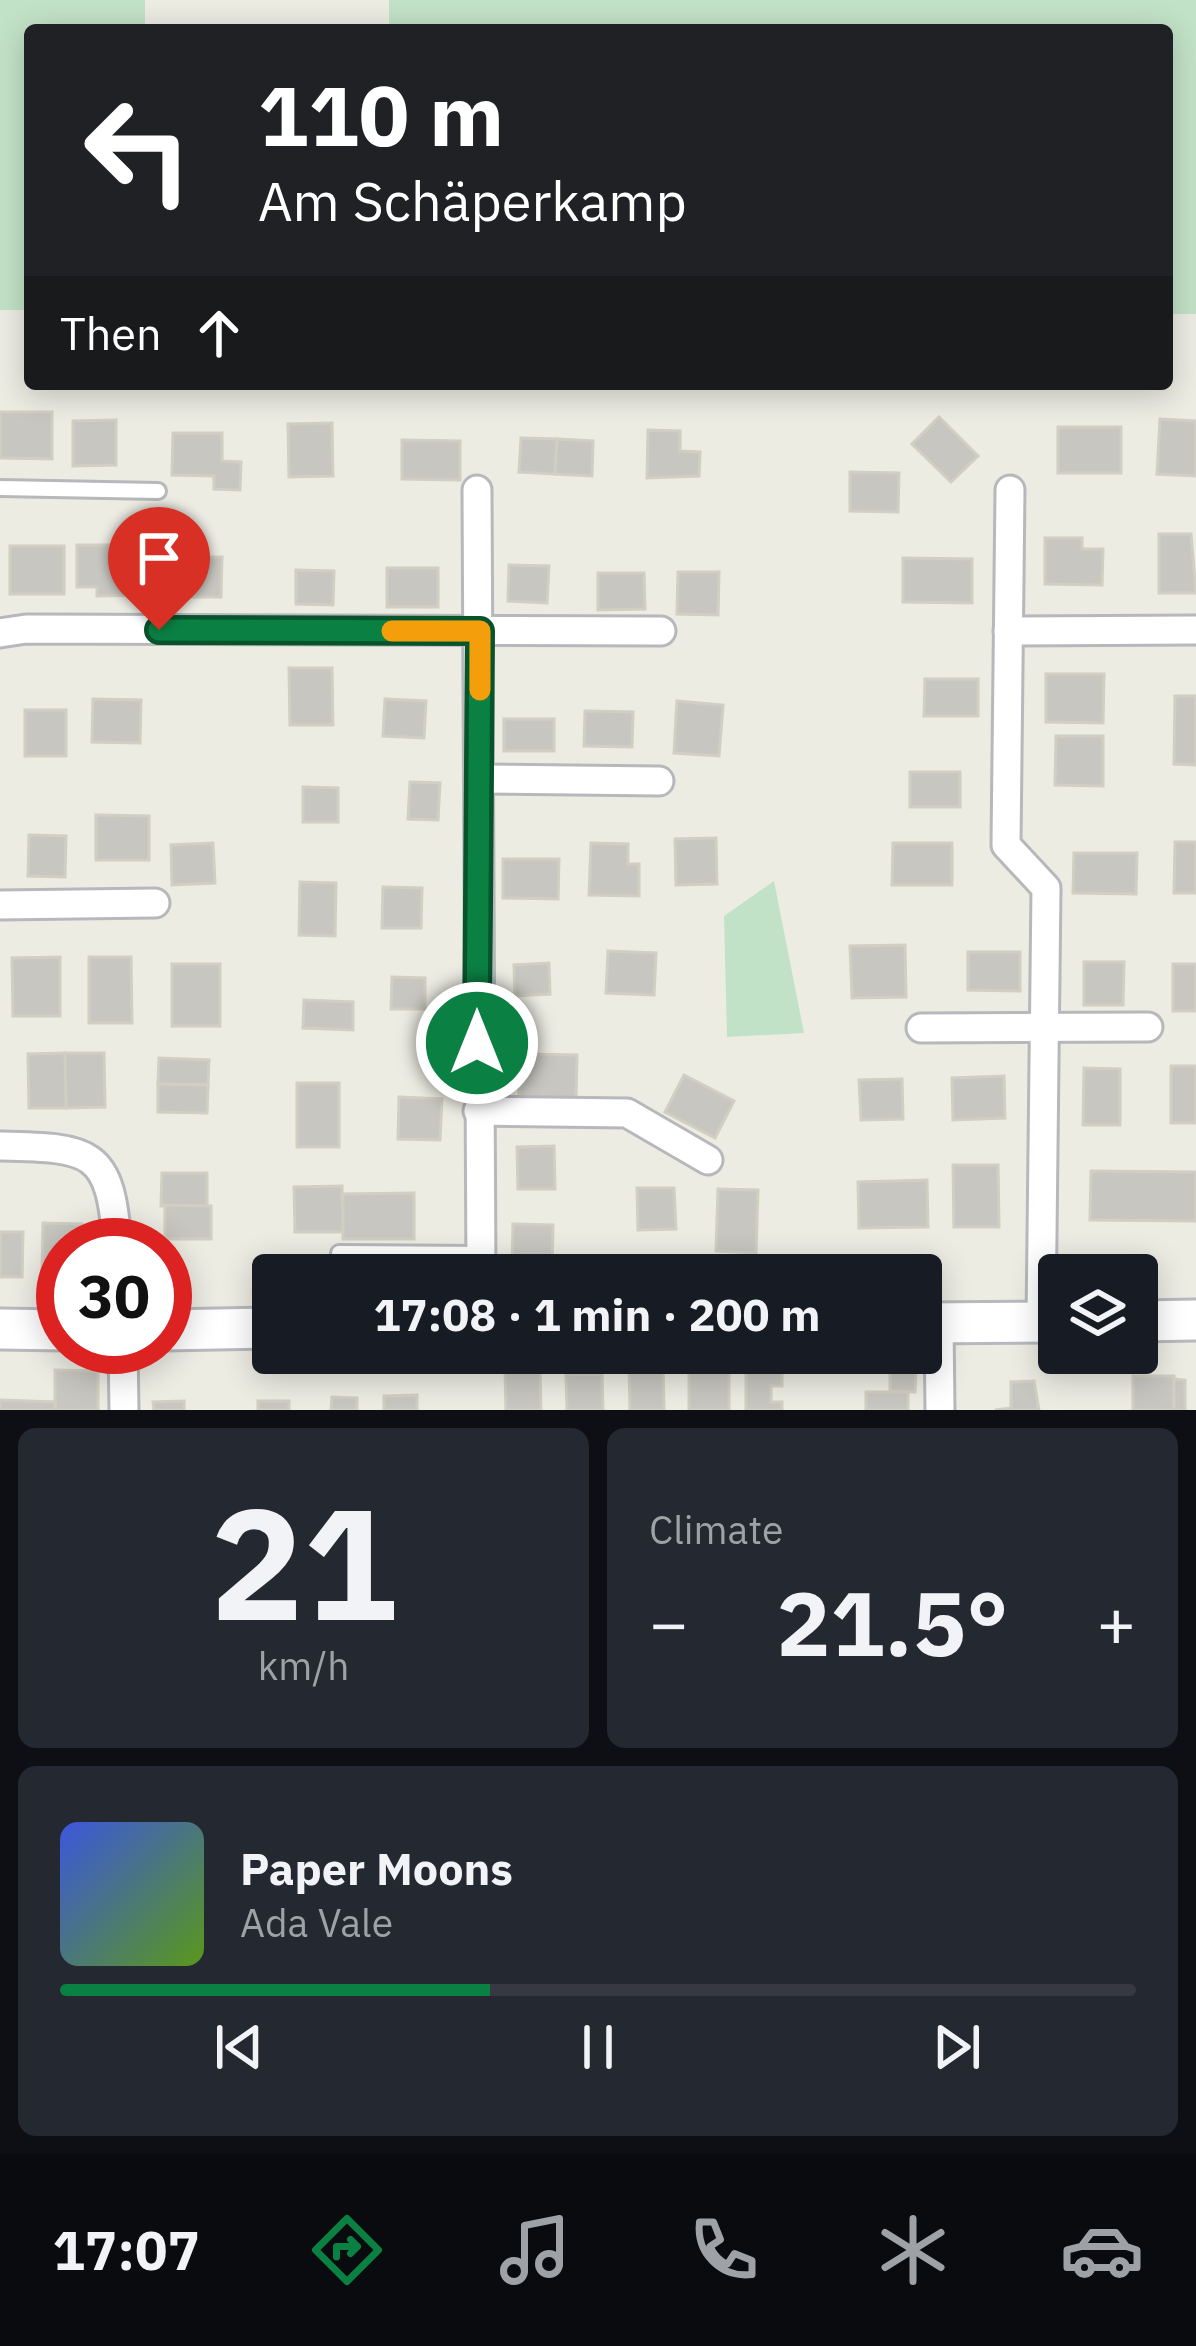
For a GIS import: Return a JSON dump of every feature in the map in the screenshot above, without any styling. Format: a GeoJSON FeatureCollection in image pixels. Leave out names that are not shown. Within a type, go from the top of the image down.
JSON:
{"type":"FeatureCollection","features":[{"type":"Feature","properties":{"kind":"street"},"geometry":{"type":"LineString","coordinates":[[477,490],[480,1254]]}},
{"type":"Feature","properties":{"kind":"street"},"geometry":{"type":"LineString","coordinates":[[1010,490],[1006,845],[1046,888],[1049,1254]]}},
{"type":"Feature","properties":{"kind":"street"},"geometry":{"type":"LineString","coordinates":[[0,634],[26,629],[661,631]]}},
{"type":"Feature","properties":{"kind":"street"},"geometry":{"type":"LineString","coordinates":[[1008,632],[1196,630]]}},
{"type":"Feature","properties":{"kind":"street"},"geometry":{"type":"LineString","coordinates":[[479,779],[659,781]]}},
{"type":"Feature","properties":{"kind":"street"},"geometry":{"type":"LineString","coordinates":[[0,905],[155,902]]}},
{"type":"Feature","properties":{"kind":"street"},"geometry":{"type":"LineString","coordinates":[[921,1028],[1148,1027]]}},
{"type":"Feature","properties":{"kind":"street"},"geometry":{"type":"LineString","coordinates":[[478,1111],[627,1113],[709,1160]]}},
{"type":"Feature","properties":{"kind":"street"},"geometry":{"type":"LineString","coordinates":[[0,1146],[64,1148],[90,1155],[114,1192],[115,1218]]}},
{"type":"Feature","properties":{"kind":"street"},"geometry":{"type":"LineString","coordinates":[[1158,1321],[1196,1320]]}},
{"type":"Feature","properties":{"kind":"street"},"geometry":{"type":"LineString","coordinates":[[942,1323],[1038,1322]]}},
{"type":"Feature","properties":{"kind":"street"},"geometry":{"type":"LineString","coordinates":[[192,1330],[252,1328]]}},
{"type":"Feature","properties":{"kind":"street"},"geometry":{"type":"LineString","coordinates":[[0,1329],[36,1330]]}},
{"type":"Feature","properties":{"kind":"street"},"geometry":{"type":"LineString","coordinates":[[123,1374],[124,1410]]}},
{"type":"Feature","properties":{"kind":"street"},"geometry":{"type":"LineString","coordinates":[[936,1374],[940,1410]]}},
{"type":"Feature","properties":{"kind":"lane"},"geometry":{"type":"LineString","coordinates":[[0,488],[158,490]]}},
{"type":"Feature","properties":{"kind":"lane"},"geometry":{"type":"LineString","coordinates":[[339,1253],[352,1254]]}},
{"type":"Feature","properties":{"kind":"green space"},"geometry":{"type":"Polygon","coordinates":[[[0,0],[145,0],[145,24],[24,24],[24,310],[0,310],[0,0]]]}},
{"type":"Feature","properties":{"kind":"green space"},"geometry":{"type":"Polygon","coordinates":[[[389,0],[1196,0],[1196,314],[1173,314],[1173,24],[389,24],[389,0]]]}},
{"type":"Feature","properties":{"kind":"green space"},"geometry":{"type":"Polygon","coordinates":[[[774,881],[804,1033],[727,1037],[724,916],[774,881]]]}},
{"type":"Feature","properties":{"kind":"building"},"geometry":{"type":"Polygon","coordinates":[[[0,412],[52,412],[52,459],[0,458],[0,412]]]}},
{"type":"Feature","properties":{"kind":"building"},"geometry":{"type":"Polygon","coordinates":[[[939,417],[978,456],[951,482],[912,444],[939,417]]]}},
{"type":"Feature","properties":{"kind":"building"},"geometry":{"type":"Polygon","coordinates":[[[1160,419],[1196,421],[1196,476],[1157,474],[1160,419]]]}},
{"type":"Feature","properties":{"kind":"building"},"geometry":{"type":"Polygon","coordinates":[[[116,420],[116,465],[73,466],[73,421],[116,420]]]}},
{"type":"Feature","properties":{"kind":"building"},"geometry":{"type":"Polygon","coordinates":[[[332,423],[333,476],[289,477],[288,424],[332,423]]]}},
{"type":"Feature","properties":{"kind":"building"},"geometry":{"type":"Polygon","coordinates":[[[1058,427],[1121,427],[1121,473],[1058,473],[1058,427]]]}},
{"type":"Feature","properties":{"kind":"building"},"geometry":{"type":"Polygon","coordinates":[[[648,430],[680,431],[680,451],[700,452],[699,476],[647,478],[648,430]]]}},
{"type":"Feature","properties":{"kind":"building"},"geometry":{"type":"Polygon","coordinates":[[[173,433],[222,433],[222,461],[241,462],[240,490],[214,489],[214,476],[172,475],[173,433]]]}},
{"type":"Feature","properties":{"kind":"building"},"geometry":{"type":"Polygon","coordinates":[[[521,438],[557,439],[555,474],[519,472],[521,438]]]}},
{"type":"Feature","properties":{"kind":"building"},"geometry":{"type":"Polygon","coordinates":[[[557,439],[593,441],[592,476],[555,474],[557,439]]]}},
{"type":"Feature","properties":{"kind":"building"},"geometry":{"type":"Polygon","coordinates":[[[402,440],[460,441],[460,480],[402,479],[402,440]]]}},
{"type":"Feature","properties":{"kind":"building"},"geometry":{"type":"Polygon","coordinates":[[[850,472],[899,473],[898,512],[850,511],[850,472]]]}},
{"type":"Feature","properties":{"kind":"building"},"geometry":{"type":"Polygon","coordinates":[[[1159,534],[1191,534],[1196,593],[1159,593],[1159,534]]]}},
{"type":"Feature","properties":{"kind":"building"},"geometry":{"type":"Polygon","coordinates":[[[1045,538],[1082,538],[1082,549],[1103,549],[1102,585],[1045,584],[1045,538]]]}},
{"type":"Feature","properties":{"kind":"building"},"geometry":{"type":"Polygon","coordinates":[[[170,544],[201,544],[201,557],[222,557],[221,597],[170,597],[170,544]]]}},
{"type":"Feature","properties":{"kind":"building"},"geometry":{"type":"Polygon","coordinates":[[[77,545],[114,545],[114,554],[144,554],[145,595],[97,596],[97,587],[77,587],[77,545]]]}},
{"type":"Feature","properties":{"kind":"building"},"geometry":{"type":"Polygon","coordinates":[[[10,546],[64,546],[64,594],[10,594],[10,546]]]}},
{"type":"Feature","properties":{"kind":"building"},"geometry":{"type":"Polygon","coordinates":[[[903,558],[972,559],[972,603],[903,602],[903,558]]]}},
{"type":"Feature","properties":{"kind":"building"},"geometry":{"type":"Polygon","coordinates":[[[509,565],[549,566],[547,603],[508,601],[509,565]]]}},
{"type":"Feature","properties":{"kind":"building"},"geometry":{"type":"Polygon","coordinates":[[[387,568],[438,568],[438,607],[387,607],[387,568]]]}},
{"type":"Feature","properties":{"kind":"building"},"geometry":{"type":"Polygon","coordinates":[[[296,570],[334,571],[333,605],[296,604],[296,570]]]}},
{"type":"Feature","properties":{"kind":"building"},"geometry":{"type":"Polygon","coordinates":[[[678,572],[719,572],[718,615],[677,614],[678,572]]]}},
{"type":"Feature","properties":{"kind":"building"},"geometry":{"type":"Polygon","coordinates":[[[598,573],[644,573],[645,609],[598,610],[598,573]]]}},
{"type":"Feature","properties":{"kind":"building"},"geometry":{"type":"Polygon","coordinates":[[[289,668],[332,668],[333,725],[290,725],[289,668]]]}},
{"type":"Feature","properties":{"kind":"building"},"geometry":{"type":"Polygon","coordinates":[[[1046,674],[1104,674],[1103,723],[1046,722],[1046,674]]]}},
{"type":"Feature","properties":{"kind":"building"},"geometry":{"type":"Polygon","coordinates":[[[925,679],[978,679],[978,716],[924,716],[925,679]]]}},
{"type":"Feature","properties":{"kind":"building"},"geometry":{"type":"Polygon","coordinates":[[[1175,696],[1196,696],[1196,765],[1174,764],[1175,696]]]}},
{"type":"Feature","properties":{"kind":"building"},"geometry":{"type":"Polygon","coordinates":[[[93,699],[141,700],[140,743],[92,742],[93,699]]]}},
{"type":"Feature","properties":{"kind":"building"},"geometry":{"type":"Polygon","coordinates":[[[385,699],[426,701],[424,738],[383,736],[385,699]]]}},
{"type":"Feature","properties":{"kind":"building"},"geometry":{"type":"Polygon","coordinates":[[[677,701],[723,705],[719,756],[674,753],[677,701]]]}},
{"type":"Feature","properties":{"kind":"building"},"geometry":{"type":"Polygon","coordinates":[[[25,710],[66,710],[66,756],[25,756],[25,710]]]}},
{"type":"Feature","properties":{"kind":"building"},"geometry":{"type":"Polygon","coordinates":[[[585,711],[633,712],[632,747],[584,746],[585,711]]]}},
{"type":"Feature","properties":{"kind":"building"},"geometry":{"type":"Polygon","coordinates":[[[504,719],[554,719],[554,751],[504,751],[504,719]]]}},
{"type":"Feature","properties":{"kind":"building"},"geometry":{"type":"Polygon","coordinates":[[[1056,736],[1103,736],[1103,786],[1055,785],[1056,736]]]}},
{"type":"Feature","properties":{"kind":"building"},"geometry":{"type":"Polygon","coordinates":[[[910,772],[960,772],[960,807],[910,807],[910,772]]]}},
{"type":"Feature","properties":{"kind":"building"},"geometry":{"type":"Polygon","coordinates":[[[410,782],[440,783],[438,820],[408,819],[410,782]]]}},
{"type":"Feature","properties":{"kind":"building"},"geometry":{"type":"Polygon","coordinates":[[[303,787],[338,788],[338,822],[303,822],[303,787]]]}},
{"type":"Feature","properties":{"kind":"building"},"geometry":{"type":"Polygon","coordinates":[[[96,815],[149,816],[149,860],[96,860],[96,815]]]}},
{"type":"Feature","properties":{"kind":"building"},"geometry":{"type":"Polygon","coordinates":[[[29,835],[66,836],[65,877],[28,876],[29,835]]]}},
{"type":"Feature","properties":{"kind":"building"},"geometry":{"type":"Polygon","coordinates":[[[716,838],[717,884],[676,885],[675,839],[716,838]]]}},
{"type":"Feature","properties":{"kind":"building"},"geometry":{"type":"Polygon","coordinates":[[[1175,842],[1196,842],[1196,893],[1174,893],[1175,842]]]}},
{"type":"Feature","properties":{"kind":"building"},"geometry":{"type":"Polygon","coordinates":[[[213,843],[215,883],[172,885],[171,845],[213,843]]]}},
{"type":"Feature","properties":{"kind":"building"},"geometry":{"type":"Polygon","coordinates":[[[591,843],[628,844],[628,864],[639,864],[639,896],[589,895],[591,843]]]}},
{"type":"Feature","properties":{"kind":"building"},"geometry":{"type":"Polygon","coordinates":[[[893,843],[952,843],[952,885],[892,885],[893,843]]]}},
{"type":"Feature","properties":{"kind":"building"},"geometry":{"type":"Polygon","coordinates":[[[1074,853],[1137,853],[1136,894],[1073,893],[1074,853]]]}},
{"type":"Feature","properties":{"kind":"building"},"geometry":{"type":"Polygon","coordinates":[[[503,859],[559,859],[558,899],[503,898],[503,859]]]}},
{"type":"Feature","properties":{"kind":"building"},"geometry":{"type":"Polygon","coordinates":[[[300,882],[336,883],[335,936],[299,935],[300,882]]]}},
{"type":"Feature","properties":{"kind":"building"},"geometry":{"type":"Polygon","coordinates":[[[383,887],[422,888],[421,928],[382,928],[383,887]]]}},
{"type":"Feature","properties":{"kind":"building"},"geometry":{"type":"Polygon","coordinates":[[[905,945],[906,997],[852,998],[850,946],[905,945]]]}},
{"type":"Feature","properties":{"kind":"building"},"geometry":{"type":"Polygon","coordinates":[[[608,951],[656,953],[654,995],[606,993],[608,951]]]}},
{"type":"Feature","properties":{"kind":"building"},"geometry":{"type":"Polygon","coordinates":[[[968,952],[1020,952],[1020,991],[968,990],[968,952]]]}},
{"type":"Feature","properties":{"kind":"building"},"geometry":{"type":"Polygon","coordinates":[[[60,957],[60,1016],[13,1016],[12,958],[60,957]]]}},
{"type":"Feature","properties":{"kind":"building"},"geometry":{"type":"Polygon","coordinates":[[[89,957],[131,957],[132,1023],[89,1023],[89,957]]]}},
{"type":"Feature","properties":{"kind":"building"},"geometry":{"type":"Polygon","coordinates":[[[1084,962],[1124,962],[1123,1005],[1084,1005],[1084,962]]]}},
{"type":"Feature","properties":{"kind":"building"},"geometry":{"type":"Polygon","coordinates":[[[549,963],[550,994],[515,996],[514,965],[549,963]]]}},
{"type":"Feature","properties":{"kind":"building"},"geometry":{"type":"Polygon","coordinates":[[[172,964],[220,964],[220,1026],[172,1026],[172,964]]]}},
{"type":"Feature","properties":{"kind":"building"},"geometry":{"type":"Polygon","coordinates":[[[1173,964],[1196,964],[1196,1011],[1173,1011],[1173,964]]]}},
{"type":"Feature","properties":{"kind":"building"},"geometry":{"type":"Polygon","coordinates":[[[392,977],[425,978],[425,1009],[391,1009],[392,977]]]}},
{"type":"Feature","properties":{"kind":"building"},"geometry":{"type":"Polygon","coordinates":[[[304,1000],[353,1002],[353,1030],[303,1028],[304,1000]]]}},
{"type":"Feature","properties":{"kind":"building"},"geometry":{"type":"Polygon","coordinates":[[[65,1053],[104,1053],[105,1107],[66,1108],[65,1053]]]}},
{"type":"Feature","properties":{"kind":"building"},"geometry":{"type":"Polygon","coordinates":[[[65,1053],[66,1108],[29,1108],[28,1054],[65,1053]]]}},
{"type":"Feature","properties":{"kind":"building"},"geometry":{"type":"Polygon","coordinates":[[[520,1054],[577,1055],[576,1098],[519,1097],[520,1054]]]}},
{"type":"Feature","properties":{"kind":"building"},"geometry":{"type":"Polygon","coordinates":[[[159,1058],[209,1060],[208,1085],[158,1084],[159,1058]]]}},
{"type":"Feature","properties":{"kind":"building"},"geometry":{"type":"Polygon","coordinates":[[[1171,1066],[1196,1066],[1196,1123],[1171,1123],[1171,1066]]]}},
{"type":"Feature","properties":{"kind":"building"},"geometry":{"type":"Polygon","coordinates":[[[1084,1068],[1120,1069],[1120,1125],[1083,1125],[1084,1068]]]}},
{"type":"Feature","properties":{"kind":"building"},"geometry":{"type":"Polygon","coordinates":[[[684,1075],[734,1101],[715,1138],[665,1112],[684,1075]]]}},
{"type":"Feature","properties":{"kind":"building"},"geometry":{"type":"Polygon","coordinates":[[[1004,1076],[1005,1118],[953,1120],[952,1078],[1004,1076]]]}},
{"type":"Feature","properties":{"kind":"building"},"geometry":{"type":"Polygon","coordinates":[[[902,1079],[903,1119],[861,1120],[859,1080],[902,1079]]]}},
{"type":"Feature","properties":{"kind":"building"},"geometry":{"type":"Polygon","coordinates":[[[297,1083],[339,1083],[339,1147],[297,1147],[297,1083]]]}},
{"type":"Feature","properties":{"kind":"building"},"geometry":{"type":"Polygon","coordinates":[[[158,1084],[208,1085],[207,1113],[158,1112],[158,1084]]]}},
{"type":"Feature","properties":{"kind":"building"},"geometry":{"type":"Polygon","coordinates":[[[399,1097],[442,1099],[440,1140],[398,1139],[399,1097]]]}},
{"type":"Feature","properties":{"kind":"building"},"geometry":{"type":"Polygon","coordinates":[[[554,1146],[555,1189],[518,1189],[517,1147],[554,1146]]]}},
{"type":"Feature","properties":{"kind":"building"},"geometry":{"type":"Polygon","coordinates":[[[953,1165],[998,1165],[999,1227],[954,1227],[953,1165]]]}},
{"type":"Feature","properties":{"kind":"building"},"geometry":{"type":"Polygon","coordinates":[[[1091,1171],[1196,1172],[1196,1221],[1090,1220],[1091,1171]]]}},
{"type":"Feature","properties":{"kind":"building"},"geometry":{"type":"Polygon","coordinates":[[[162,1173],[207,1173],[207,1206],[161,1206],[162,1173]]]}},
{"type":"Feature","properties":{"kind":"building"},"geometry":{"type":"Polygon","coordinates":[[[927,1180],[928,1227],[859,1228],[858,1182],[927,1180]]]}},
{"type":"Feature","properties":{"kind":"building"},"geometry":{"type":"Polygon","coordinates":[[[342,1186],[343,1232],[295,1232],[294,1187],[342,1186]]]}},
{"type":"Feature","properties":{"kind":"building"},"geometry":{"type":"Polygon","coordinates":[[[637,1188],[674,1188],[676,1229],[638,1230],[637,1188]]]}},
{"type":"Feature","properties":{"kind":"building"},"geometry":{"type":"Polygon","coordinates":[[[718,1189],[758,1190],[756,1253],[716,1251],[718,1189]]]}},
{"type":"Feature","properties":{"kind":"building"},"geometry":{"type":"Polygon","coordinates":[[[414,1193],[414,1239],[343,1239],[343,1194],[414,1193]]]}},
{"type":"Feature","properties":{"kind":"building"},"geometry":{"type":"Polygon","coordinates":[[[165,1205],[211,1206],[211,1239],[192,1239],[192,1218],[165,1218],[165,1205]]]}},
{"type":"Feature","properties":{"kind":"building"},"geometry":{"type":"Polygon","coordinates":[[[513,1224],[553,1225],[552,1254],[512,1254],[513,1224]]]}},
{"type":"Feature","properties":{"kind":"building"},"geometry":{"type":"Polygon","coordinates":[[[0,1232],[23,1232],[22,1277],[0,1277],[0,1232]]]}},
{"type":"Feature","properties":{"kind":"building"},"geometry":{"type":"Polygon","coordinates":[[[55,1374],[98,1374],[98,1410],[55,1410],[55,1374]]]}},
{"type":"Feature","properties":{"kind":"building"},"geometry":{"type":"Polygon","coordinates":[[[505,1374],[540,1374],[541,1410],[506,1410],[505,1374]]]}},
{"type":"Feature","properties":{"kind":"building"},"geometry":{"type":"Polygon","coordinates":[[[602,1374],[603,1410],[567,1410],[566,1375],[602,1374]]]}},
{"type":"Feature","properties":{"kind":"building"},"geometry":{"type":"Polygon","coordinates":[[[629,1374],[663,1374],[664,1410],[630,1410],[629,1374]]]}},
{"type":"Feature","properties":{"kind":"building"},"geometry":{"type":"Polygon","coordinates":[[[689,1374],[729,1374],[729,1410],[689,1410],[689,1374]]]}},
{"type":"Feature","properties":{"kind":"building"},"geometry":{"type":"Polygon","coordinates":[[[746,1374],[782,1374],[782,1386],[771,1386],[771,1402],[782,1402],[782,1410],[746,1410],[746,1374]]]}},
{"type":"Feature","properties":{"kind":"building"},"geometry":{"type":"Polygon","coordinates":[[[890,1374],[916,1374],[915,1392],[890,1391],[890,1374]]]}},
{"type":"Feature","properties":{"kind":"building"},"geometry":{"type":"Polygon","coordinates":[[[1133,1376],[1174,1376],[1174,1410],[1133,1410],[1133,1376]]]}},
{"type":"Feature","properties":{"kind":"building"},"geometry":{"type":"Polygon","coordinates":[[[1174,1379],[1185,1380],[1185,1410],[1174,1410],[1174,1379]]]}},
{"type":"Feature","properties":{"kind":"building"},"geometry":{"type":"Polygon","coordinates":[[[1034,1381],[1039,1410],[995,1410],[1011,1408],[1011,1382],[1034,1381]]]}},
{"type":"Feature","properties":{"kind":"building"},"geometry":{"type":"Polygon","coordinates":[[[866,1392],[908,1392],[908,1410],[866,1410],[866,1392]]]}},
{"type":"Feature","properties":{"kind":"building"},"geometry":{"type":"Polygon","coordinates":[[[417,1395],[417,1410],[384,1410],[384,1396],[417,1395]]]}},
{"type":"Feature","properties":{"kind":"building"},"geometry":{"type":"Polygon","coordinates":[[[332,1397],[357,1398],[357,1410],[331,1410],[332,1397]]]}},
{"type":"Feature","properties":{"kind":"building"},"geometry":{"type":"Polygon","coordinates":[[[0,1400],[55,1402],[55,1410],[0,1410],[0,1400]]]}},
{"type":"Feature","properties":{"kind":"building"},"geometry":{"type":"Polygon","coordinates":[[[184,1401],[184,1410],[154,1410],[153,1402],[184,1401]]]}},
{"type":"Feature","properties":{"kind":"building"},"geometry":{"type":"Polygon","coordinates":[[[258,1401],[289,1401],[289,1410],[258,1410],[258,1401]]]}},
{"type":"Feature","properties":{"kind":"slow traffic"},"geometry":{"type":"LineString","coordinates":[[392,631],[480,631],[480,690]]}},
{"type":"Feature","properties":{"kind":"route"},"geometry":{"type":"LineString","coordinates":[[159,630],[480,631],[477,1043]]}}]}
